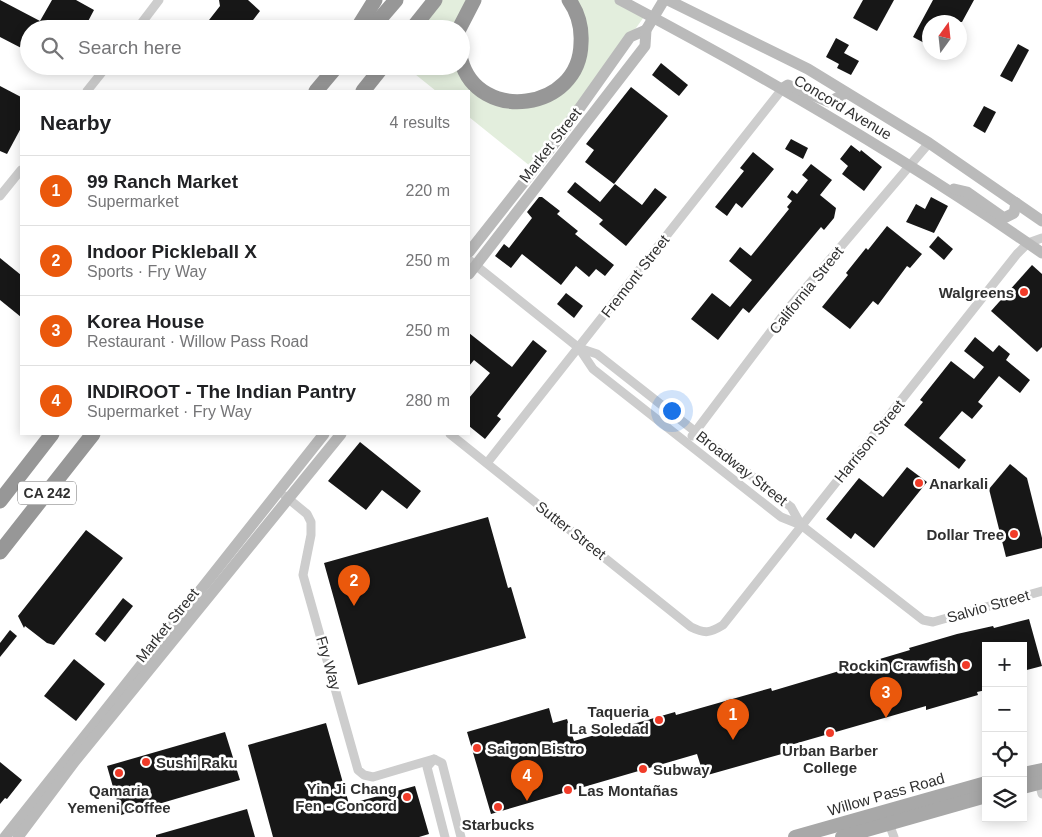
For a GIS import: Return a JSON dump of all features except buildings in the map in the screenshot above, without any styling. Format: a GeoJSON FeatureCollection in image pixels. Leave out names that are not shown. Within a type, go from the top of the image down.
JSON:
{"type":"FeatureCollection","features":[{"type":"Feature","properties":{"kind":"highway"},"geometry":{"type":"LineString","coordinates":[[363,20],[375,0]]}},
{"type":"Feature","properties":{"kind":"highway"},"geometry":{"type":"LineString","coordinates":[[379,20],[396,0]]}},
{"type":"Feature","properties":{"kind":"highway"},"geometry":{"type":"LineString","coordinates":[[419,20],[435,0]]}},
{"type":"Feature","properties":{"kind":"highway"},"geometry":{"type":"LineString","coordinates":[[464,20],[474,0]]}},
{"type":"Feature","properties":{"kind":"highway"},"geometry":{"type":"LineString","coordinates":[[469,75],[480,89],[497,99],[523,103],[543,99],[563,87],[576,70],[581,48],[582,25],[570,0]]}},
{"type":"Feature","properties":{"kind":"highway"},"geometry":{"type":"LineString","coordinates":[[364,90],[376,75]]}},
{"type":"Feature","properties":{"kind":"highway","name":"CA 242"},"geometry":{"type":"LineString","coordinates":[[0,501],[51,435]]}},
{"type":"Feature","properties":{"kind":"highway","name":"CA 242"},"geometry":{"type":"LineString","coordinates":[[0,552],[92,435]]}},
{"type":"Feature","properties":{"kind":"main road","name":"Concord Avenue"},"geometry":{"type":"LineString","coordinates":[[620,0],[783,88],[912,165],[1042,253]]}},
{"type":"Feature","properties":{"kind":"main road","name":"Concord Avenue"},"geometry":{"type":"LineString","coordinates":[[666,0],[808,69],[846,94],[929,143],[1042,221]]}},
{"type":"Feature","properties":{"kind":"main road","name":"Market Street"},"geometry":{"type":"LineString","coordinates":[[471,266],[645,46],[646,30],[666,0]]}},
{"type":"Feature","properties":{"kind":"main road","name":"Market Street"},"geometry":{"type":"LineString","coordinates":[[470,251],[557,140],[630,37],[646,30]]}},
{"type":"Feature","properties":{"kind":"main road"},"geometry":{"type":"LineString","coordinates":[[783,88],[788,85],[795,86],[829,102],[846,94]]}},
{"type":"Feature","properties":{"kind":"main road"},"geometry":{"type":"LineString","coordinates":[[945,187],[967,192],[1004,218],[1014,213],[1016,203]]}},
{"type":"Feature","properties":{"kind":"main road","name":"Market Street"},"geometry":{"type":"LineString","coordinates":[[5,837],[323,435]]}},
{"type":"Feature","properties":{"kind":"main road","name":"Market Street"},"geometry":{"type":"LineString","coordinates":[[18,837],[75,761],[340,435]]}},
{"type":"Feature","properties":{"kind":"main road","name":"Willow Pass Road"},"geometry":{"type":"LineString","coordinates":[[842,837],[887,817],[982,784]]}},
{"type":"Feature","properties":{"kind":"main road","name":"Willow Pass Road"},"geometry":{"type":"LineString","coordinates":[[795,837],[982,797]]}},
{"type":"Feature","properties":{"kind":"street"},"geometry":{"type":"LineString","coordinates":[[144,20],[159,0]]}},
{"type":"Feature","properties":{"kind":"street"},"geometry":{"type":"LineString","coordinates":[[88,90],[100,75]]}},
{"type":"Feature","properties":{"kind":"street","name":"Fremont Street"},"geometry":{"type":"LineString","coordinates":[[487,463],[783,88]]}},
{"type":"Feature","properties":{"kind":"street","name":"California Street"},"geometry":{"type":"LineString","coordinates":[[687,442],[787,310],[929,143]]}},
{"type":"Feature","properties":{"kind":"street"},"geometry":{"type":"LineString","coordinates":[[2,190],[20,171]]}},
{"type":"Feature","properties":{"kind":"street","name":"Harrison Street"},"geometry":{"type":"LineString","coordinates":[[691,627],[703,633],[712,632],[723,625],[974,310],[992,284],[1028,243],[1042,238]]}},
{"type":"Feature","properties":{"kind":"street","name":"Broadway Street"},"geometry":{"type":"LineString","coordinates":[[471,266],[578,348],[593,369],[784,518],[801,525],[914,615],[933,622]]}},
{"type":"Feature","properties":{"kind":"street","name":"Broadway Street"},"geometry":{"type":"LineString","coordinates":[[578,348],[597,354],[791,506],[801,525]]}},
{"type":"Feature","properties":{"kind":"street","name":"Sutter Street"},"geometry":{"type":"LineString","coordinates":[[451,435],[691,627]]}},
{"type":"Feature","properties":{"kind":"street","name":"Fry Way"},"geometry":{"type":"LineString","coordinates":[[278,492],[290,499],[307,514],[311,522],[311,535],[303,575],[358,770],[364,775],[373,777],[434,759]]}},
{"type":"Feature","properties":{"kind":"street","name":"Salvio Street"},"geometry":{"type":"LineString","coordinates":[[933,622],[1042,591]]}},
{"type":"Feature","properties":{"kind":"street"},"geometry":{"type":"LineString","coordinates":[[445,837],[427,767],[434,759],[442,763],[461,837]]}},
{"type":"Feature","properties":{"kind":"street"},"geometry":{"type":"LineString","coordinates":[[887,817],[894,837]]}},
{"type":"Feature","properties":{"kind":"green space"},"geometry":{"type":"Polygon","coordinates":[[[435,0],[474,0],[464,20],[419,20],[435,0]]]}},
{"type":"Feature","properties":{"kind":"green space"},"geometry":{"type":"Polygon","coordinates":[[[569,0],[620,0],[646,14],[535,170],[470,118],[470,90],[435,90],[416,75],[470,74],[497,99],[563,87],[581,48],[569,0]]]}},
{"type":"Feature","properties":{"kind":"place","name":"Walgreens"},"geometry":{"type":"Point","coordinates":[1024,292]}},
{"type":"Feature","properties":{"kind":"place","name":"Anarkali"},"geometry":{"type":"Point","coordinates":[919,483]}},
{"type":"Feature","properties":{"kind":"place","name":"Dollar Tree"},"geometry":{"type":"Point","coordinates":[1014,534]}},
{"type":"Feature","properties":{"kind":"place","name":"Indoor Pickleball X"},"geometry":{"type":"Point","coordinates":[354,606]}},
{"type":"Feature","properties":{"kind":"place","name":"Rockin Crawfish"},"geometry":{"type":"Point","coordinates":[966,665]}},
{"type":"Feature","properties":{"kind":"place","name":"Korea House"},"geometry":{"type":"Point","coordinates":[886,718]}},
{"type":"Feature","properties":{"kind":"place","name":"Taqueria La Soledad"},"geometry":{"type":"Point","coordinates":[659,720]}},
{"type":"Feature","properties":{"kind":"place","name":"Urban Barber College"},"geometry":{"type":"Point","coordinates":[830,733]}},
{"type":"Feature","properties":{"kind":"place","name":"99 Ranch Market"},"geometry":{"type":"Point","coordinates":[733,740]}},
{"type":"Feature","properties":{"kind":"place","name":"Saigon Bistro"},"geometry":{"type":"Point","coordinates":[477,748]}},
{"type":"Feature","properties":{"kind":"place","name":"Sushi Raku"},"geometry":{"type":"Point","coordinates":[146,762]}},
{"type":"Feature","properties":{"kind":"place","name":"Subway"},"geometry":{"type":"Point","coordinates":[643,769]}},
{"type":"Feature","properties":{"kind":"place","name":"Qamaria Yemeni Coffee"},"geometry":{"type":"Point","coordinates":[119,773]}},
{"type":"Feature","properties":{"kind":"place","name":"Las Montañas"},"geometry":{"type":"Point","coordinates":[568,790]}},
{"type":"Feature","properties":{"kind":"place","name":"Yin Ji Chang Fen - Concord"},"geometry":{"type":"Point","coordinates":[407,797]}},
{"type":"Feature","properties":{"kind":"place","name":"INDIROOT - The Indian Pantry"},"geometry":{"type":"Point","coordinates":[527,801]}},
{"type":"Feature","properties":{"kind":"place","name":"Starbucks"},"geometry":{"type":"Point","coordinates":[498,807]}}]}
